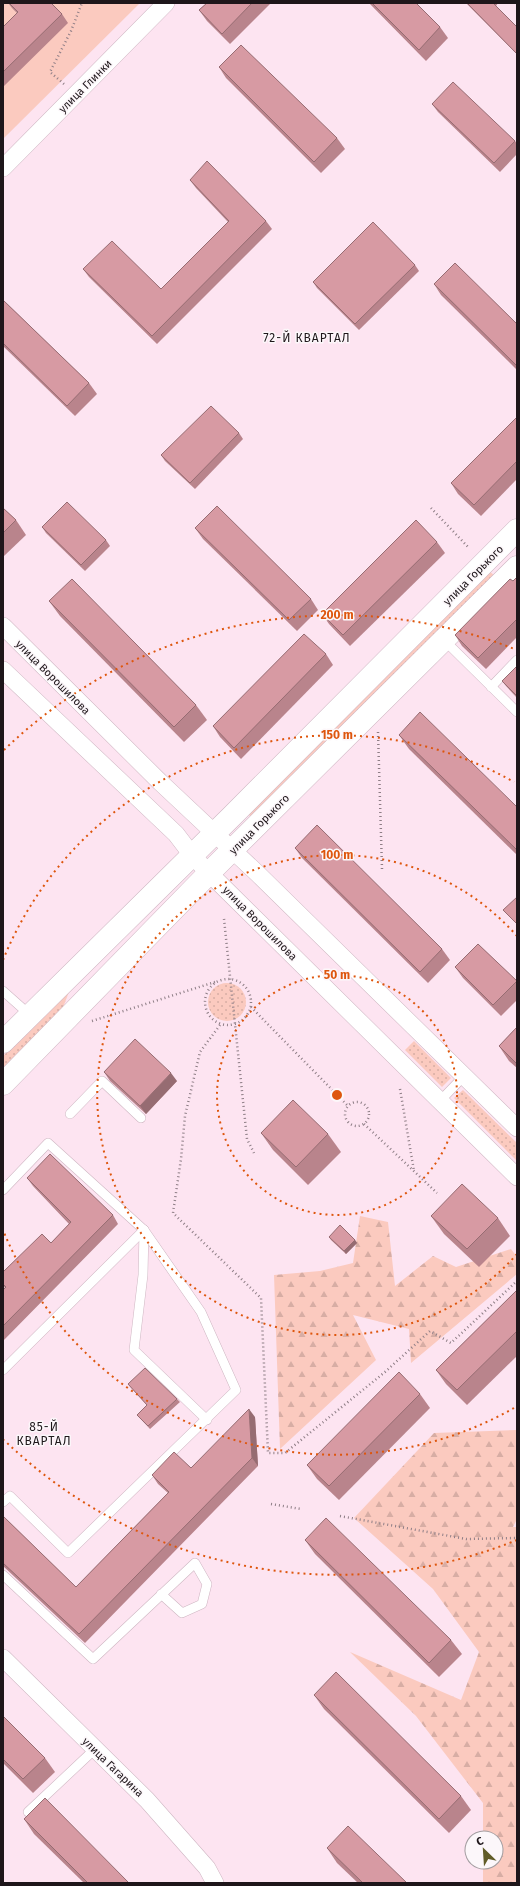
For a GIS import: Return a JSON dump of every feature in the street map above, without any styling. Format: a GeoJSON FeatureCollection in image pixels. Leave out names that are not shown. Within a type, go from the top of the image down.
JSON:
{"type":"FeatureCollection","features":[{"type":"Feature","properties":{"kind":"main road","name":"улица Горького"},"geometry":{"type":"LineString","coordinates":[[3,1042],[215,833],[517,530]]}},
{"type":"Feature","properties":{"kind":"main road","name":"улица Горького"},"geometry":{"type":"LineString","coordinates":[[3,1084],[210,873],[517,567]]}},
{"type":"Feature","properties":{"kind":"street","name":"улица Глинки"},"geometry":{"type":"LineString","coordinates":[[3,168],[166,3]]}},
{"type":"Feature","properties":{"kind":"street","name":"улица Ворошилова"},"geometry":{"type":"LineString","coordinates":[[3,626],[160,782],[233,850],[517,1128]]}},
{"type":"Feature","properties":{"kind":"street","name":"улица Ворошилова"},"geometry":{"type":"LineString","coordinates":[[3,670],[176,834],[192,855],[517,1177]]}},
{"type":"Feature","properties":{"kind":"street","name":"улица Гагарина"},"geometry":{"type":"LineString","coordinates":[[3,1658],[147,1800],[207,1868],[215,1883]]}},
{"type":"Feature","properties":{"kind":"lane"},"geometry":{"type":"LineString","coordinates":[[444,640],[517,712]]}},
{"type":"Feature","properties":{"kind":"lane"},"geometry":{"type":"LineString","coordinates":[[491,686],[517,660]]}},
{"type":"Feature","properties":{"kind":"lane"},"geometry":{"type":"LineString","coordinates":[[3,992],[30,1015]]}},
{"type":"Feature","properties":{"kind":"lane"},"geometry":{"type":"LineString","coordinates":[[70,1114],[110,1072]]}},
{"type":"Feature","properties":{"kind":"lane"},"geometry":{"type":"LineString","coordinates":[[440,1102],[464,1076]]}},
{"type":"Feature","properties":{"kind":"lane"},"geometry":{"type":"LineString","coordinates":[[102,1081],[141,1118]]}},
{"type":"Feature","properties":{"kind":"lane"},"geometry":{"type":"LineString","coordinates":[[3,1190],[48,1143],[144,1230],[201,1312],[236,1390],[207,1420],[68,1553],[10,1496],[3,1502]]}},
{"type":"Feature","properties":{"kind":"lane"},"geometry":{"type":"LineString","coordinates":[[3,1370],[144,1230]]}},
{"type":"Feature","properties":{"kind":"lane"},"geometry":{"type":"LineString","coordinates":[[144,1230],[142,1275],[134,1350],[207,1420]]}},
{"type":"Feature","properties":{"kind":"lane"},"geometry":{"type":"LineString","coordinates":[[3,1575],[93,1659],[161,1594],[195,1563],[207,1584],[202,1604],[182,1613],[161,1594]]}},
{"type":"Feature","properties":{"kind":"lane"},"geometry":{"type":"LineString","coordinates":[[28,1812],[95,1749]]}},
{"type":"Feature","properties":{"kind":"path"},"geometry":{"type":"LineString","coordinates":[[67,87],[50,72],[72,30],[82,3]]}},
{"type":"Feature","properties":{"kind":"path"},"geometry":{"type":"LineString","coordinates":[[431,508],[469,548]]}},
{"type":"Feature","properties":{"kind":"path"},"geometry":{"type":"LineString","coordinates":[[378,727],[382,869]]}},
{"type":"Feature","properties":{"kind":"path"},"geometry":{"type":"LineString","coordinates":[[224,919],[247,1139],[254,1153]]}},
{"type":"Feature","properties":{"kind":"path"},"geometry":{"type":"LineString","coordinates":[[88,1022],[217,981],[230,979],[239,981],[249,992],[251,1006],[348,1106]]}},
{"type":"Feature","properties":{"kind":"path"},"geometry":{"type":"LineString","coordinates":[[217,981],[206,992],[204,1004],[208,1015],[220,1025],[234,1025],[243,1020],[251,1006]]}},
{"type":"Feature","properties":{"kind":"path"},"geometry":{"type":"LineString","coordinates":[[220,1025],[200,1052],[185,1116],[182,1159],[173,1213],[261,1298],[268,1453],[285,1453],[385,1372],[430,1331],[451,1343],[517,1281]]}},
{"type":"Feature","properties":{"kind":"path"},"geometry":{"type":"LineString","coordinates":[[400,1089],[414,1172]]}},
{"type":"Feature","properties":{"kind":"path"},"geometry":{"type":"LineString","coordinates":[[356,1102],[360,1102],[367,1106],[369,1110],[369,1118],[364,1124],[356,1126],[349,1123],[345,1117],[348,1106],[356,1102]]}},
{"type":"Feature","properties":{"kind":"path"},"geometry":{"type":"LineString","coordinates":[[364,1124],[436,1193]]}},
{"type":"Feature","properties":{"kind":"path"},"geometry":{"type":"LineString","coordinates":[[271,1504],[301,1509]]}},
{"type":"Feature","properties":{"kind":"path"},"geometry":{"type":"LineString","coordinates":[[340,1516],[466,1539],[517,1538]]}},
{"type":"Feature","properties":{"kind":"green space"},"geometry":{"type":"Polygon","coordinates":[[[3,3],[140,3],[3,139],[3,3]]]}},
{"type":"Feature","properties":{"kind":"green space"},"geometry":{"type":"Polygon","coordinates":[[[488,570],[496,577],[254,820],[246,812],[488,570]]]}},
{"type":"Feature","properties":{"kind":"green space"},"geometry":{"type":"Polygon","coordinates":[[[227,983],[240,989],[246,1002],[240,1015],[227,1021],[214,1015],[208,1002],[214,989],[227,983]]]}},
{"type":"Feature","properties":{"kind":"green space"},"geometry":{"type":"Polygon","coordinates":[[[69,992],[62,1010],[3,1071],[3,1056],[69,992]]]}},
{"type":"Feature","properties":{"kind":"green space"},"geometry":{"type":"Polygon","coordinates":[[[414,1041],[451,1078],[442,1087],[405,1050],[414,1041]]]}},
{"type":"Feature","properties":{"kind":"green space"},"geometry":{"type":"Polygon","coordinates":[[[463,1090],[517,1143],[517,1161],[454,1098],[463,1090]]]}},
{"type":"Feature","properties":{"kind":"green space"},"geometry":{"type":"Polygon","coordinates":[[[360,1216],[388,1222],[395,1286],[433,1256],[456,1267],[511,1249],[517,1257],[517,1274],[411,1363],[409,1329],[353,1315],[376,1360],[280,1449],[274,1275],[320,1271],[353,1263],[360,1216]]]}},
{"type":"Feature","properties":{"kind":"green space"},"geometry":{"type":"Polygon","coordinates":[[[517,1430],[517,1519],[513,1527],[517,1527],[517,1883],[483,1883],[483,1870],[504,1870],[504,1830],[483,1830],[483,1803],[416,1716],[350,1652],[461,1700],[479,1652],[433,1589],[354,1518],[434,1433],[517,1430]]]}},
{"type":"Feature","properties":{"kind":"building"},"geometry":{"type":"Polygon","coordinates":[[[9,3],[51,3],[62,14],[3,72],[3,27],[18,12],[9,3]]]}},
{"type":"Feature","properties":{"kind":"building"},"geometry":{"type":"Polygon","coordinates":[[[207,3],[252,3],[222,34],[199,10],[207,3]]]}},
{"type":"Feature","properties":{"kind":"building"},"geometry":{"type":"Polygon","coordinates":[[[372,3],[416,3],[440,27],[419,50],[372,3]]]}},
{"type":"Feature","properties":{"kind":"building"},"geometry":{"type":"Polygon","coordinates":[[[467,3],[493,3],[517,27],[517,54],[467,3]]]}},
{"type":"Feature","properties":{"kind":"building"},"geometry":{"type":"Polygon","coordinates":[[[241,45],[337,138],[314,162],[219,67],[241,45]]]}},
{"type":"Feature","properties":{"kind":"building"},"geometry":{"type":"Polygon","coordinates":[[[453,82],[515,141],[494,163],[432,104],[453,82]]]}},
{"type":"Feature","properties":{"kind":"building"},"geometry":{"type":"Polygon","coordinates":[[[207,161],[266,221],[152,336],[83,269],[112,241],[161,289],[229,221],[190,180],[207,161]]]}},
{"type":"Feature","properties":{"kind":"building"},"geometry":{"type":"Polygon","coordinates":[[[373,222],[415,265],[355,324],[313,282],[373,222]]]}},
{"type":"Feature","properties":{"kind":"building"},"geometry":{"type":"Polygon","coordinates":[[[455,263],[517,324],[517,366],[434,284],[455,263]]]}},
{"type":"Feature","properties":{"kind":"building"},"geometry":{"type":"Polygon","coordinates":[[[3,300],[89,383],[67,406],[3,343],[3,300]]]}},
{"type":"Feature","properties":{"kind":"building"},"geometry":{"type":"Polygon","coordinates":[[[211,406],[239,433],[190,483],[161,455],[211,406]]]}},
{"type":"Feature","properties":{"kind":"building"},"geometry":{"type":"Polygon","coordinates":[[[517,417],[517,461],[474,505],[451,483],[517,417]]]}},
{"type":"Feature","properties":{"kind":"building"},"geometry":{"type":"Polygon","coordinates":[[[67,502],[106,540],[81,565],[42,527],[67,502]]]}},
{"type":"Feature","properties":{"kind":"building"},"geometry":{"type":"Polygon","coordinates":[[[217,506],[311,599],[289,620],[195,528],[217,506]]]}},
{"type":"Feature","properties":{"kind":"building"},"geometry":{"type":"Polygon","coordinates":[[[3,508],[16,520],[3,533],[3,508]]]}},
{"type":"Feature","properties":{"kind":"building"},"geometry":{"type":"Polygon","coordinates":[[[416,520],[437,542],[343,635],[322,614],[416,520]]]}},
{"type":"Feature","properties":{"kind":"building"},"geometry":{"type":"Polygon","coordinates":[[[517,577],[517,619],[478,658],[455,635],[510,579],[513,581],[517,577]]]}},
{"type":"Feature","properties":{"kind":"building"},"geometry":{"type":"Polygon","coordinates":[[[72,579],[196,705],[174,727],[49,601],[72,579]]]}},
{"type":"Feature","properties":{"kind":"building"},"geometry":{"type":"Polygon","coordinates":[[[304,634],[326,654],[234,748],[213,726],[304,634]]]}},
{"type":"Feature","properties":{"kind":"building"},"geometry":{"type":"Polygon","coordinates":[[[517,666],[517,696],[502,681],[517,666]]]}},
{"type":"Feature","properties":{"kind":"building"},"geometry":{"type":"Polygon","coordinates":[[[420,712],[517,807],[517,850],[399,735],[420,712]]]}},
{"type":"Feature","properties":{"kind":"building"},"geometry":{"type":"Polygon","coordinates":[[[317,825],[442,949],[420,972],[295,848],[317,825]]]}},
{"type":"Feature","properties":{"kind":"building"},"geometry":{"type":"Polygon","coordinates":[[[517,897],[517,924],[503,910],[517,897]]]}},
{"type":"Feature","properties":{"kind":"building"},"geometry":{"type":"Polygon","coordinates":[[[478,944],[517,981],[493,1005],[455,967],[478,944]]]}},
{"type":"Feature","properties":{"kind":"building"},"geometry":{"type":"Polygon","coordinates":[[[517,1027],[517,1064],[499,1046],[517,1027]]]}},
{"type":"Feature","properties":{"kind":"building"},"geometry":{"type":"Polygon","coordinates":[[[135,1039],[171,1073],[140,1106],[104,1072],[135,1039]]]}},
{"type":"Feature","properties":{"kind":"building"},"geometry":{"type":"Polygon","coordinates":[[[293,1100],[328,1134],[296,1167],[261,1133],[293,1100]]]}},
{"type":"Feature","properties":{"kind":"building"},"geometry":{"type":"Polygon","coordinates":[[[50,1154],[113,1215],[3,1326],[3,1290],[6,1287],[3,1284],[3,1272],[42,1234],[51,1243],[71,1222],[27,1178],[50,1154]]]}},
{"type":"Feature","properties":{"kind":"building"},"geometry":{"type":"Polygon","coordinates":[[[462,1184],[498,1218],[467,1249],[431,1216],[462,1184]]]}},
{"type":"Feature","properties":{"kind":"building"},"geometry":{"type":"Polygon","coordinates":[[[340,1225],[355,1240],[344,1251],[329,1237],[340,1225]]]}},
{"type":"Feature","properties":{"kind":"building"},"geometry":{"type":"Polygon","coordinates":[[[517,1290],[517,1331],[457,1390],[436,1370],[517,1290]]]}},
{"type":"Feature","properties":{"kind":"building"},"geometry":{"type":"Polygon","coordinates":[[[145,1368],[177,1399],[148,1426],[137,1415],[147,1405],[128,1384],[145,1368]]]}},
{"type":"Feature","properties":{"kind":"building"},"geometry":{"type":"Polygon","coordinates":[[[399,1372],[420,1394],[329,1486],[307,1465],[399,1372]]]}},
{"type":"Feature","properties":{"kind":"building"},"geometry":{"type":"Polygon","coordinates":[[[249,1409],[252,1458],[79,1634],[3,1563],[3,1516],[76,1587],[169,1492],[152,1475],[174,1452],[191,1468],[249,1409]]]}},
{"type":"Feature","properties":{"kind":"building"},"geometry":{"type":"Polygon","coordinates":[[[326,1518],[451,1640],[429,1663],[305,1540],[326,1518]]]}},
{"type":"Feature","properties":{"kind":"building"},"geometry":{"type":"Polygon","coordinates":[[[336,1672],[461,1796],[439,1819],[314,1695],[336,1672]]]}},
{"type":"Feature","properties":{"kind":"building"},"geometry":{"type":"Polygon","coordinates":[[[3,1716],[45,1758],[23,1779],[3,1759],[3,1716]]]}},
{"type":"Feature","properties":{"kind":"building"},"geometry":{"type":"Polygon","coordinates":[[[45,1798],[129,1883],[88,1883],[24,1819],[45,1798]]]}},
{"type":"Feature","properties":{"kind":"building"},"geometry":{"type":"Polygon","coordinates":[[[348,1826],[407,1883],[363,1883],[327,1848],[348,1826]]]}},
{"type":"Feature","properties":{"kind":"district","name":"72-Й КВАРТАЛ"},"geometry":{"type":"Point","coordinates":[307,338]}},
{"type":"Feature","properties":{"kind":"district","name":"85-Й КВАРТАЛ"},"geometry":{"type":"Point","coordinates":[44,1434]}}]}
